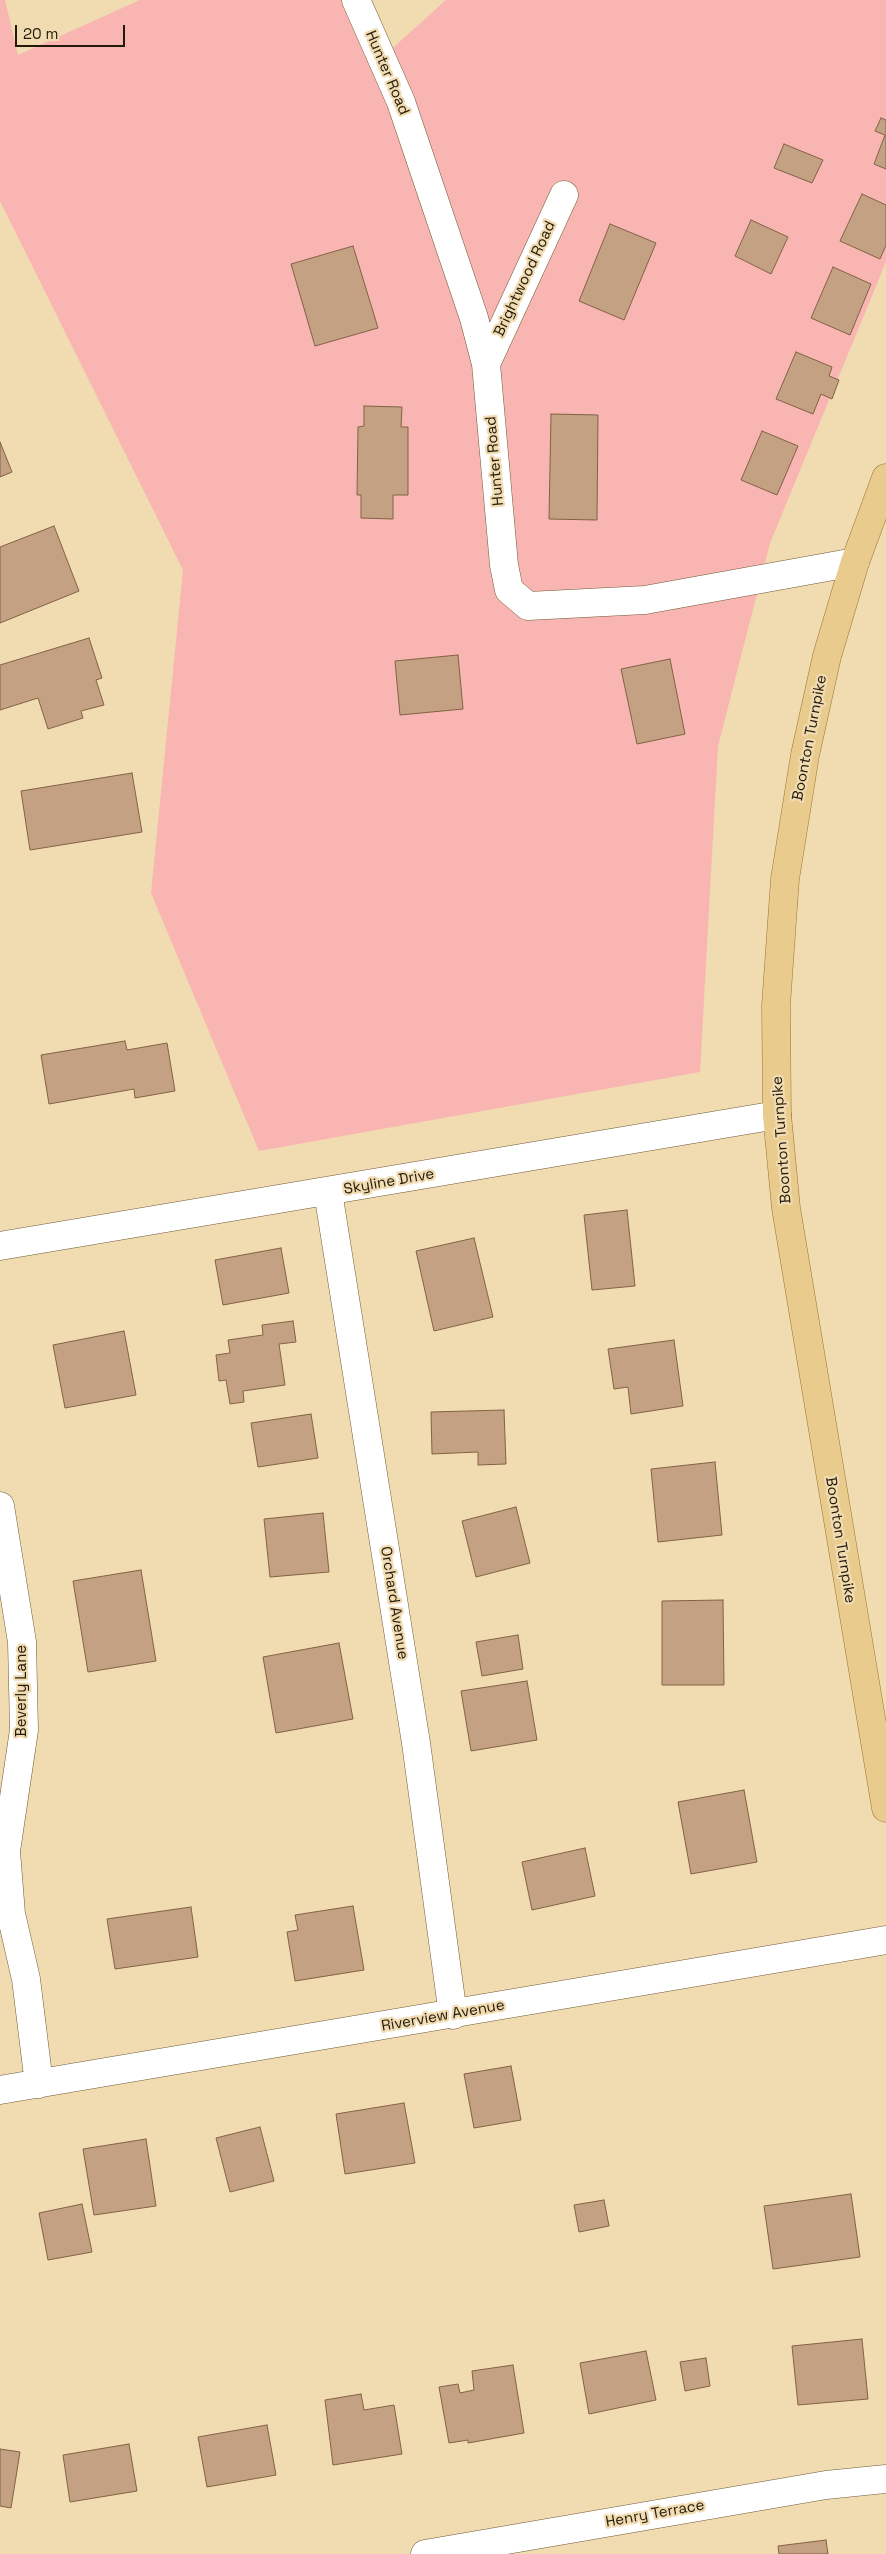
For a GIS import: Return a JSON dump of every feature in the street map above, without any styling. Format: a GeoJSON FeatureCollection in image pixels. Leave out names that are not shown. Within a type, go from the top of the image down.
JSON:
{"type":"FeatureCollection","features":[{"type":"Feature","properties":{"kind":"main road","name":"Boonton Turnpike"},"geometry":{"type":"LineString","coordinates":[[886,478],[855,562],[827,656],[805,755],[785,880],[776,1006],[777,1115],[786,1208],[886,1808]]}},
{"type":"Feature","properties":{"kind":"street","name":"Hunter Road"},"geometry":{"type":"LineString","coordinates":[[356,0],[401,102],[474,318],[486,364],[504,565],[509,590],[528,606],[645,600],[855,562]]}},
{"type":"Feature","properties":{"kind":"street","name":"Brightwood Road"},"geometry":{"type":"LineString","coordinates":[[486,364],[564,195]]}},
{"type":"Feature","properties":{"kind":"street","name":"Skyline Drive"},"geometry":{"type":"LineString","coordinates":[[0,1246],[777,1115]]}},
{"type":"Feature","properties":{"kind":"street","name":"Orchard Avenue"},"geometry":{"type":"LineString","coordinates":[[328,1192],[416,1743],[453,2015]]}},
{"type":"Feature","properties":{"kind":"street","name":"Beverly Lane"},"geometry":{"type":"LineString","coordinates":[[0,1506],[22,1642],[24,1730],[6,1851],[11,1914],[26,1979],[39,2084]]}},
{"type":"Feature","properties":{"kind":"street","name":"Riverview Avenue"},"geometry":{"type":"LineString","coordinates":[[0,2090],[453,2015],[886,1940]]}},
{"type":"Feature","properties":{"kind":"street","name":"Henry Terrace"},"geometry":{"type":"LineString","coordinates":[[425,2554],[826,2485],[886,2479]]}},
{"type":"Feature","properties":{"kind":"shaded area"},"geometry":{"type":"Polygon","coordinates":[[[0,0],[5,0],[18,55],[140,0],[350,0],[376,63],[446,0],[886,0],[886,262],[770,543],[718,746],[700,1072],[259,1151],[151,893],[183,570],[0,201],[0,0]]]}},
{"type":"Feature","properties":{"kind":"building"},"geometry":{"type":"Polygon","coordinates":[[[881,118],[886,120],[886,169],[874,164],[885,135],[875,131],[881,118]]]}},
{"type":"Feature","properties":{"kind":"building"},"geometry":{"type":"Polygon","coordinates":[[[784,144],[823,160],[812,183],[774,168],[784,144]]]}},
{"type":"Feature","properties":{"kind":"building"},"geometry":{"type":"Polygon","coordinates":[[[862,194],[886,205],[886,245],[880,259],[840,241],[862,194]]]}},
{"type":"Feature","properties":{"kind":"building"},"geometry":{"type":"Polygon","coordinates":[[[751,220],[788,237],[771,274],[735,256],[751,220]]]}},
{"type":"Feature","properties":{"kind":"building"},"geometry":{"type":"Polygon","coordinates":[[[610,224],[656,243],[624,320],[579,301],[610,224]]]}},
{"type":"Feature","properties":{"kind":"building"},"geometry":{"type":"Polygon","coordinates":[[[353,246],[378,328],[315,346],[291,264],[353,246]]]}},
{"type":"Feature","properties":{"kind":"building"},"geometry":{"type":"Polygon","coordinates":[[[833,267],[871,284],[850,335],[811,318],[833,267]]]}},
{"type":"Feature","properties":{"kind":"building"},"geometry":{"type":"Polygon","coordinates":[[[796,352],[832,367],[829,376],[839,380],[832,399],[821,394],[813,414],[776,399],[796,352]]]}},
{"type":"Feature","properties":{"kind":"building"},"geometry":{"type":"Polygon","coordinates":[[[364,406],[402,407],[401,427],[408,427],[408,495],[393,495],[393,519],[361,518],[361,495],[357,495],[358,427],[364,426],[364,406]]]}},
{"type":"Feature","properties":{"kind":"building"},"geometry":{"type":"Polygon","coordinates":[[[551,414],[598,415],[597,520],[549,519],[551,414]]]}},
{"type":"Feature","properties":{"kind":"building"},"geometry":{"type":"Polygon","coordinates":[[[762,431],[798,446],[777,495],[741,480],[762,431]]]}},
{"type":"Feature","properties":{"kind":"building"},"geometry":{"type":"Polygon","coordinates":[[[0,442],[12,472],[0,477],[0,442]]]}},
{"type":"Feature","properties":{"kind":"building"},"geometry":{"type":"Polygon","coordinates":[[[54,526],[79,591],[0,623],[0,547],[54,526]]]}},
{"type":"Feature","properties":{"kind":"building"},"geometry":{"type":"Polygon","coordinates":[[[89,638],[102,678],[96,680],[104,705],[81,711],[83,718],[48,729],[38,698],[0,710],[0,665],[89,638]]]}},
{"type":"Feature","properties":{"kind":"building"},"geometry":{"type":"Polygon","coordinates":[[[458,655],[463,709],[400,715],[395,661],[458,655]]]}},
{"type":"Feature","properties":{"kind":"building"},"geometry":{"type":"Polygon","coordinates":[[[670,659],[685,734],[637,744],[621,669],[670,659]]]}},
{"type":"Feature","properties":{"kind":"building"},"geometry":{"type":"Polygon","coordinates":[[[132,773],[142,832],[30,850],[21,791],[132,773]]]}},
{"type":"Feature","properties":{"kind":"building"},"geometry":{"type":"Polygon","coordinates":[[[125,1041],[127,1050],[167,1043],[175,1091],[135,1098],[134,1089],[49,1104],[41,1055],[125,1041]]]}},
{"type":"Feature","properties":{"kind":"building"},"geometry":{"type":"Polygon","coordinates":[[[627,1210],[635,1286],[592,1290],[584,1215],[627,1210]]]}},
{"type":"Feature","properties":{"kind":"building"},"geometry":{"type":"Polygon","coordinates":[[[474,1238],[493,1317],[434,1331],[416,1251],[474,1238]]]}},
{"type":"Feature","properties":{"kind":"building"},"geometry":{"type":"Polygon","coordinates":[[[281,1248],[289,1293],[223,1305],[215,1260],[281,1248]]]}},
{"type":"Feature","properties":{"kind":"building"},"geometry":{"type":"Polygon","coordinates":[[[293,1321],[296,1342],[279,1344],[285,1385],[243,1391],[244,1402],[230,1404],[226,1380],[219,1381],[216,1355],[230,1353],[228,1340],[263,1335],[262,1325],[293,1321]]]}},
{"type":"Feature","properties":{"kind":"building"},"geometry":{"type":"Polygon","coordinates":[[[124,1331],[136,1395],[65,1408],[53,1345],[124,1331]]]}},
{"type":"Feature","properties":{"kind":"building"},"geometry":{"type":"Polygon","coordinates":[[[674,1340],[683,1406],[631,1414],[628,1387],[614,1389],[608,1349],[674,1340]]]}},
{"type":"Feature","properties":{"kind":"building"},"geometry":{"type":"Polygon","coordinates":[[[504,1410],[506,1464],[478,1465],[478,1452],[432,1454],[431,1412],[504,1410]]]}},
{"type":"Feature","properties":{"kind":"building"},"geometry":{"type":"Polygon","coordinates":[[[311,1414],[318,1458],[258,1467],[251,1423],[311,1414]]]}},
{"type":"Feature","properties":{"kind":"building"},"geometry":{"type":"Polygon","coordinates":[[[715,1462],[722,1535],[658,1542],[651,1469],[715,1462]]]}},
{"type":"Feature","properties":{"kind":"building"},"geometry":{"type":"Polygon","coordinates":[[[516,1507],[530,1563],[476,1577],[462,1521],[516,1507]]]}},
{"type":"Feature","properties":{"kind":"building"},"geometry":{"type":"Polygon","coordinates":[[[323,1513],[329,1572],[270,1577],[264,1519],[323,1513]]]}},
{"type":"Feature","properties":{"kind":"building"},"geometry":{"type":"Polygon","coordinates":[[[141,1570],[156,1661],[88,1672],[73,1581],[141,1570]]]}},
{"type":"Feature","properties":{"kind":"building"},"geometry":{"type":"Polygon","coordinates":[[[723,1600],[724,1685],[662,1685],[662,1601],[723,1600]]]}},
{"type":"Feature","properties":{"kind":"building"},"geometry":{"type":"Polygon","coordinates":[[[518,1635],[523,1669],[482,1676],[476,1642],[518,1635]]]}},
{"type":"Feature","properties":{"kind":"building"},"geometry":{"type":"Polygon","coordinates":[[[339,1643],[353,1719],[276,1733],[263,1657],[339,1643]]]}},
{"type":"Feature","properties":{"kind":"building"},"geometry":{"type":"Polygon","coordinates":[[[527,1681],[537,1740],[471,1751],[461,1691],[527,1681]]]}},
{"type":"Feature","properties":{"kind":"building"},"geometry":{"type":"Polygon","coordinates":[[[744,1790],[757,1862],[691,1874],[678,1802],[744,1790]]]}},
{"type":"Feature","properties":{"kind":"building"},"geometry":{"type":"Polygon","coordinates":[[[585,1848],[595,1896],[532,1910],[522,1862],[585,1848]]]}},
{"type":"Feature","properties":{"kind":"building"},"geometry":{"type":"Polygon","coordinates":[[[353,1906],[364,1970],[295,1981],[287,1932],[298,1930],[295,1915],[353,1906]]]}},
{"type":"Feature","properties":{"kind":"building"},"geometry":{"type":"Polygon","coordinates":[[[191,1907],[198,1957],[115,1969],[107,1919],[191,1907]]]}},
{"type":"Feature","properties":{"kind":"building"},"geometry":{"type":"Polygon","coordinates":[[[511,2066],[521,2120],[474,2128],[464,2074],[511,2066]]]}},
{"type":"Feature","properties":{"kind":"building"},"geometry":{"type":"Polygon","coordinates":[[[404,2103],[415,2163],[345,2174],[336,2114],[404,2103]]]}},
{"type":"Feature","properties":{"kind":"building"},"geometry":{"type":"Polygon","coordinates":[[[260,2127],[274,2181],[230,2192],[216,2138],[260,2127]]]}},
{"type":"Feature","properties":{"kind":"building"},"geometry":{"type":"Polygon","coordinates":[[[146,2139],[156,2206],[94,2215],[83,2149],[146,2139]]]}},
{"type":"Feature","properties":{"kind":"building"},"geometry":{"type":"Polygon","coordinates":[[[851,2194],[860,2257],[773,2269],[764,2206],[851,2194]]]}},
{"type":"Feature","properties":{"kind":"building"},"geometry":{"type":"Polygon","coordinates":[[[604,2200],[609,2226],[579,2232],[574,2205],[604,2200]]]}},
{"type":"Feature","properties":{"kind":"building"},"geometry":{"type":"Polygon","coordinates":[[[82,2204],[92,2252],[48,2260],[39,2213],[82,2204]]]}},
{"type":"Feature","properties":{"kind":"building"},"geometry":{"type":"Polygon","coordinates":[[[862,2339],[868,2399],[798,2405],[792,2346],[862,2339]]]}},
{"type":"Feature","properties":{"kind":"building"},"geometry":{"type":"Polygon","coordinates":[[[646,2351],[656,2400],[589,2414],[580,2363],[646,2351]]]}},
{"type":"Feature","properties":{"kind":"building"},"geometry":{"type":"Polygon","coordinates":[[[706,2358],[710,2386],[685,2391],[680,2362],[706,2358]]]}},
{"type":"Feature","properties":{"kind":"building"},"geometry":{"type":"Polygon","coordinates":[[[513,2365],[524,2433],[468,2443],[468,2440],[449,2443],[439,2387],[458,2384],[460,2393],[474,2390],[472,2371],[513,2365]]]}},
{"type":"Feature","properties":{"kind":"building"},"geometry":{"type":"Polygon","coordinates":[[[361,2394],[364,2410],[394,2405],[402,2454],[333,2465],[325,2400],[361,2394]]]}},
{"type":"Feature","properties":{"kind":"building"},"geometry":{"type":"Polygon","coordinates":[[[267,2425],[276,2475],[207,2487],[198,2437],[267,2425]]]}},
{"type":"Feature","properties":{"kind":"building"},"geometry":{"type":"Polygon","coordinates":[[[129,2444],[137,2491],[70,2502],[63,2455],[129,2444]]]}},
{"type":"Feature","properties":{"kind":"building"},"geometry":{"type":"Polygon","coordinates":[[[0,2449],[20,2452],[11,2508],[0,2506],[0,2449]]]}},
{"type":"Feature","properties":{"kind":"building"},"geometry":{"type":"Polygon","coordinates":[[[826,2540],[828,2554],[779,2554],[778,2546],[826,2540]]]}}]}
